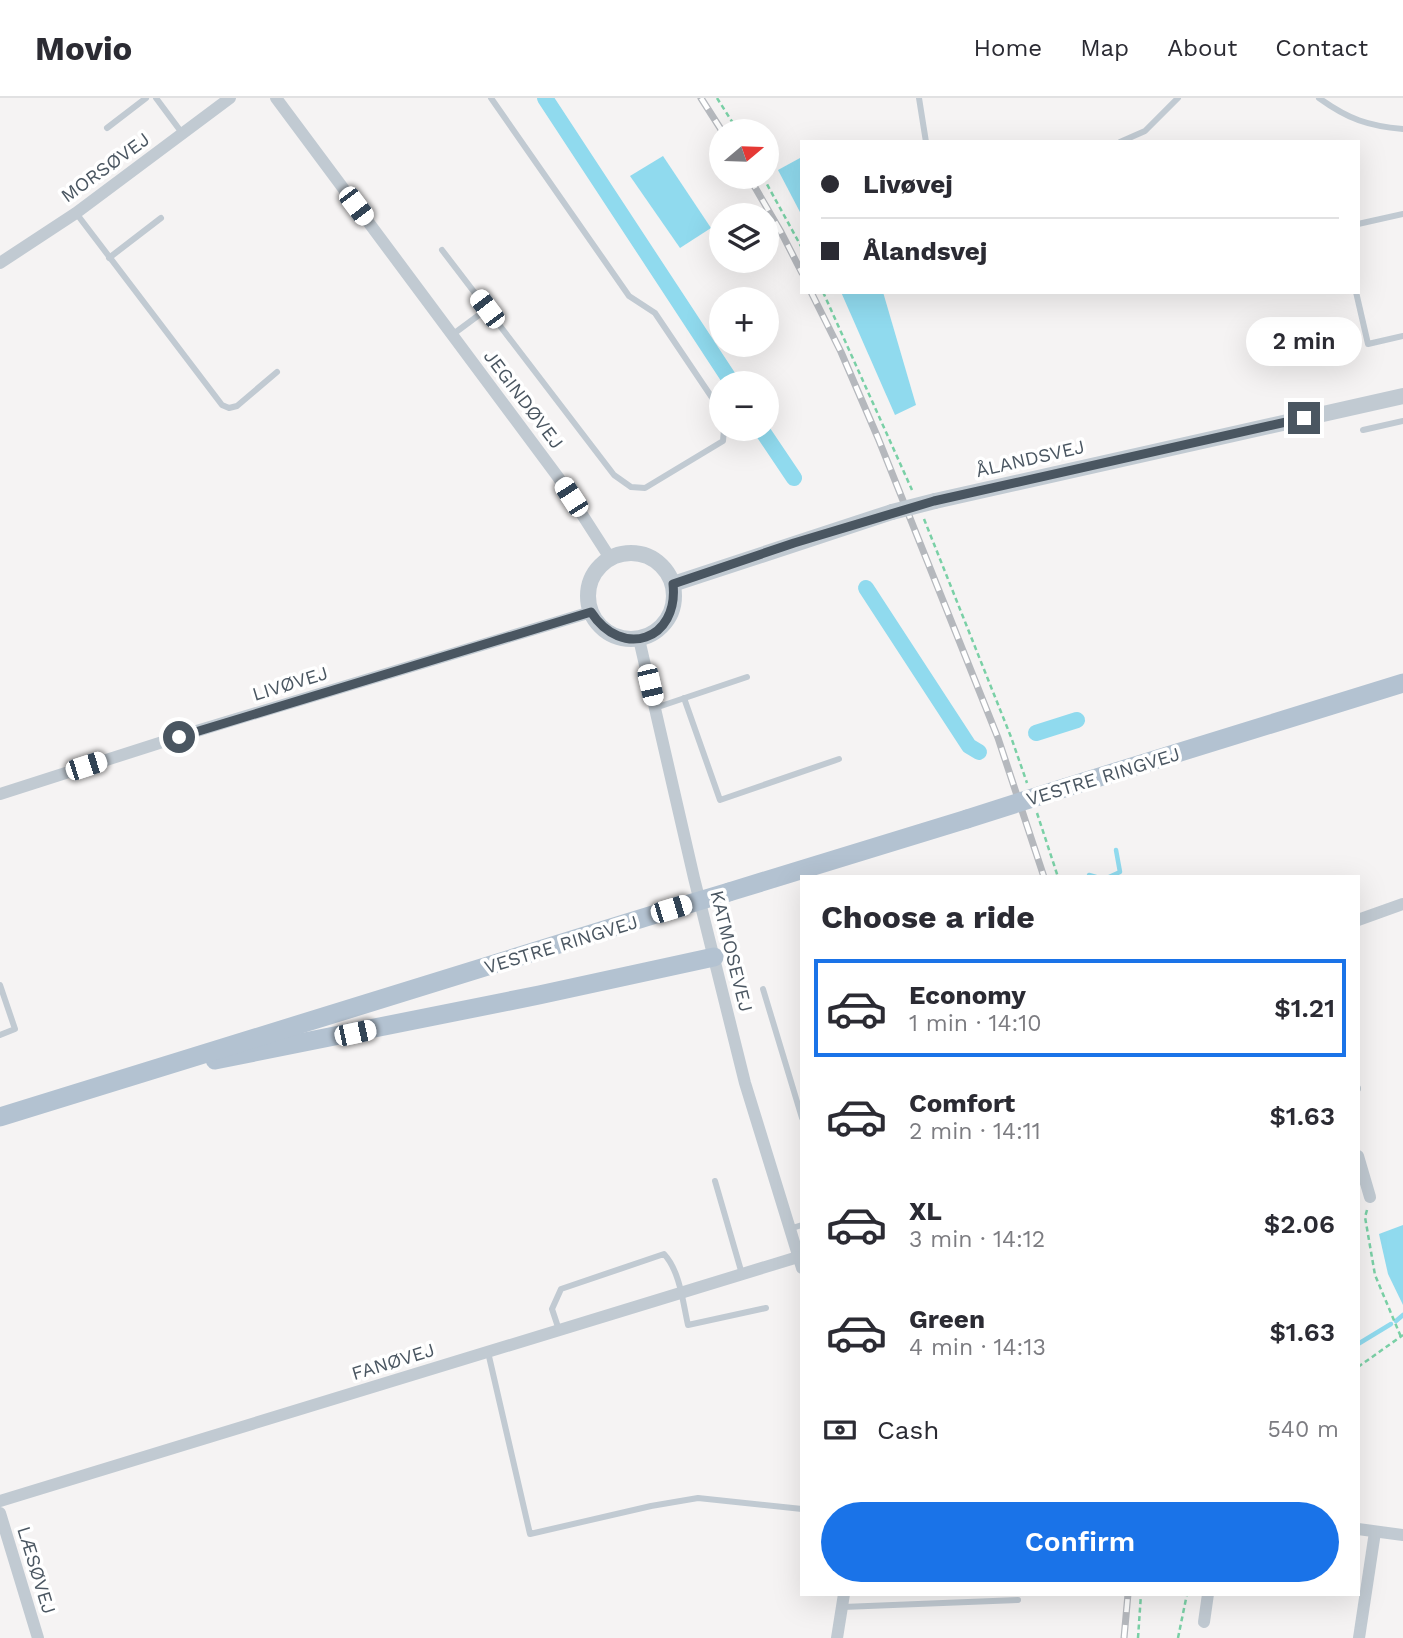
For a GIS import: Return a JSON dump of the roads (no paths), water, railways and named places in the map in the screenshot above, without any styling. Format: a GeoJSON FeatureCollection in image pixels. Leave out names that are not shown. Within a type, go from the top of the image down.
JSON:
{"type":"FeatureCollection","features":[{"type":"Feature","properties":{"kind":"main road","name":"VESTRE RINGVEJ"},"geometry":{"type":"LineString","coordinates":[[0,1117],[1403,684]]}},
{"type":"Feature","properties":{"kind":"main road"},"geometry":{"type":"LineString","coordinates":[[179,1061],[224,1060],[714,957]]}},
{"type":"Feature","properties":{"kind":"street","name":"MORSØVEJ"},"geometry":{"type":"LineString","coordinates":[[0,263],[76,213],[230,98]]}},
{"type":"Feature","properties":{"kind":"street","name":"JEGINDØVEJ"},"geometry":{"type":"LineString","coordinates":[[276,98],[558,477],[610,558]]}},
{"type":"Feature","properties":{"kind":"street","name":"ÅLANDSVEJ"},"geometry":{"type":"LineString","coordinates":[[673,584],[892,512],[934,501],[1403,396]]}},
{"type":"Feature","properties":{"kind":"street"},"geometry":{"type":"LineString","coordinates":[[636,552],[648,556],[668,572],[673,584],[675,598],[668,618],[653,634],[639,639],[625,639],[611,634],[599,625],[591,612],[589,587],[600,565],[622,553],[636,552]]}},
{"type":"Feature","properties":{"kind":"street","name":"LIVØVEJ"},"geometry":{"type":"LineString","coordinates":[[0,794],[200,730],[591,612]]}},
{"type":"Feature","properties":{"kind":"street","name":"KATMOSEVEJ"},"geometry":{"type":"LineString","coordinates":[[639,639],[745,1083],[795,1227],[800,1262]]}},
{"type":"Feature","properties":{"kind":"street"},"geometry":{"type":"LineString","coordinates":[[1360,919],[1403,904]]}},
{"type":"Feature","properties":{"kind":"street"},"geometry":{"type":"LineString","coordinates":[[1360,1166],[1370,1196]]}},
{"type":"Feature","properties":{"kind":"street","name":"FANØVEJ"},"geometry":{"type":"LineString","coordinates":[[0,1502],[742,1274],[800,1262]]}},
{"type":"Feature","properties":{"kind":"street","name":"LÆSØVEJ"},"geometry":{"type":"LineString","coordinates":[[0,1513],[38,1638]]}},
{"type":"Feature","properties":{"kind":"street"},"geometry":{"type":"LineString","coordinates":[[1360,1529],[1403,1535]]}},
{"type":"Feature","properties":{"kind":"street"},"geometry":{"type":"LineString","coordinates":[[1359,1638],[1376,1532]]}},
{"type":"Feature","properties":{"kind":"street"},"geometry":{"type":"LineString","coordinates":[[1204,1622],[1208,1596]]}},
{"type":"Feature","properties":{"kind":"street"},"geometry":{"type":"LineString","coordinates":[[837,1638],[843,1600]]}},
{"type":"Feature","properties":{"kind":"lane"},"geometry":{"type":"LineString","coordinates":[[107,128],[146,98]]}},
{"type":"Feature","properties":{"kind":"lane"},"geometry":{"type":"LineString","coordinates":[[156,98],[183,133]]}},
{"type":"Feature","properties":{"kind":"lane"},"geometry":{"type":"LineString","coordinates":[[491,98],[629,296],[655,313],[709,393]]}},
{"type":"Feature","properties":{"kind":"lane"},"geometry":{"type":"LineString","coordinates":[[919,98],[926,140]]}},
{"type":"Feature","properties":{"kind":"lane"},"geometry":{"type":"LineString","coordinates":[[1125,140],[1145,131],[1178,98]]}},
{"type":"Feature","properties":{"kind":"lane"},"geometry":{"type":"LineString","coordinates":[[1319,98],[1359,122],[1403,129]]}},
{"type":"Feature","properties":{"kind":"lane"},"geometry":{"type":"LineString","coordinates":[[76,213],[222,405],[229,408],[237,406],[277,372]]}},
{"type":"Feature","properties":{"kind":"lane"},"geometry":{"type":"LineString","coordinates":[[1360,224],[1403,214]]}},
{"type":"Feature","properties":{"kind":"lane"},"geometry":{"type":"LineString","coordinates":[[109,258],[161,218]]}},
{"type":"Feature","properties":{"kind":"lane"},"geometry":{"type":"LineString","coordinates":[[442,250],[614,475],[631,487],[645,488],[723,441]]}},
{"type":"Feature","properties":{"kind":"lane"},"geometry":{"type":"LineString","coordinates":[[1356,294],[1368,344],[1403,336]]}},
{"type":"Feature","properties":{"kind":"lane"},"geometry":{"type":"LineString","coordinates":[[453,335],[487,309]]}},
{"type":"Feature","properties":{"kind":"lane"},"geometry":{"type":"LineString","coordinates":[[1363,430],[1403,421]]}},
{"type":"Feature","properties":{"kind":"lane"},"geometry":{"type":"LineString","coordinates":[[655,708],[747,677]]}},
{"type":"Feature","properties":{"kind":"lane"},"geometry":{"type":"LineString","coordinates":[[684,698],[720,800],[839,759]]}},
{"type":"Feature","properties":{"kind":"lane"},"geometry":{"type":"LineString","coordinates":[[0,985],[15,1028],[0,1035]]}},
{"type":"Feature","properties":{"kind":"lane"},"geometry":{"type":"LineString","coordinates":[[763,989],[800,1111]]}},
{"type":"Feature","properties":{"kind":"lane"},"geometry":{"type":"LineString","coordinates":[[715,1181],[742,1274]]}},
{"type":"Feature","properties":{"kind":"lane"},"geometry":{"type":"LineString","coordinates":[[559,1330],[552,1310],[561,1289],[664,1254],[670,1260],[688,1325],[766,1308]]}},
{"type":"Feature","properties":{"kind":"lane"},"geometry":{"type":"LineString","coordinates":[[488,1352],[530,1534],[698,1498],[800,1509]]}},
{"type":"Feature","properties":{"kind":"lane"},"geometry":{"type":"LineString","coordinates":[[843,1600],[1018,1600]]}},
{"type":"Feature","properties":{"kind":"water"},"geometry":{"type":"Polygon","coordinates":[[[663,156],[709,225],[709,229],[680,248],[630,176],[663,156]]]}},
{"type":"Feature","properties":{"kind":"water"},"geometry":{"type":"Polygon","coordinates":[[[800,158],[800,212],[779,169],[800,158]]]}},
{"type":"Feature","properties":{"kind":"water"},"geometry":{"type":"Polygon","coordinates":[[[842,294],[884,294],[916,405],[895,415],[842,294]]]}},
{"type":"Feature","properties":{"kind":"water"},"geometry":{"type":"Polygon","coordinates":[[[1403,1225],[1403,1305],[1388,1274],[1379,1234],[1403,1225]]]}},
{"type":"Feature","properties":{"kind":"waterway"},"geometry":{"type":"LineString","coordinates":[[545,98],[724,371]]}},
{"type":"Feature","properties":{"kind":"waterway"},"geometry":{"type":"LineString","coordinates":[[769,441],[794,478]]}},
{"type":"Feature","properties":{"kind":"waterway"},"geometry":{"type":"LineString","coordinates":[[866,588],[969,746],[979,752]]}},
{"type":"Feature","properties":{"kind":"waterway"},"geometry":{"type":"LineString","coordinates":[[1036,733],[1077,720]]}},
{"type":"Feature","properties":{"kind":"waterway"},"geometry":{"type":"LineString","coordinates":[[1113,875],[1120,872],[1116,850]]}},
{"type":"Feature","properties":{"kind":"waterway"},"geometry":{"type":"LineString","coordinates":[[1396,1321],[1403,1315]]}},
{"type":"Feature","properties":{"kind":"waterway"},"geometry":{"type":"LineString","coordinates":[[1360,1343],[1391,1324]]}},
{"type":"Feature","properties":{"kind":"railway"},"geometry":{"type":"LineString","coordinates":[[701,98],[714,119]]}},
{"type":"Feature","properties":{"kind":"railway"},"geometry":{"type":"LineString","coordinates":[[756,189],[800,269]]}},
{"type":"Feature","properties":{"kind":"railway"},"geometry":{"type":"LineString","coordinates":[[812,294],[841,352],[878,438],[998,738],[1043,875]]}},
{"type":"Feature","properties":{"kind":"railway"},"geometry":{"type":"LineString","coordinates":[[1124,1638],[1128,1596]]}}]}
